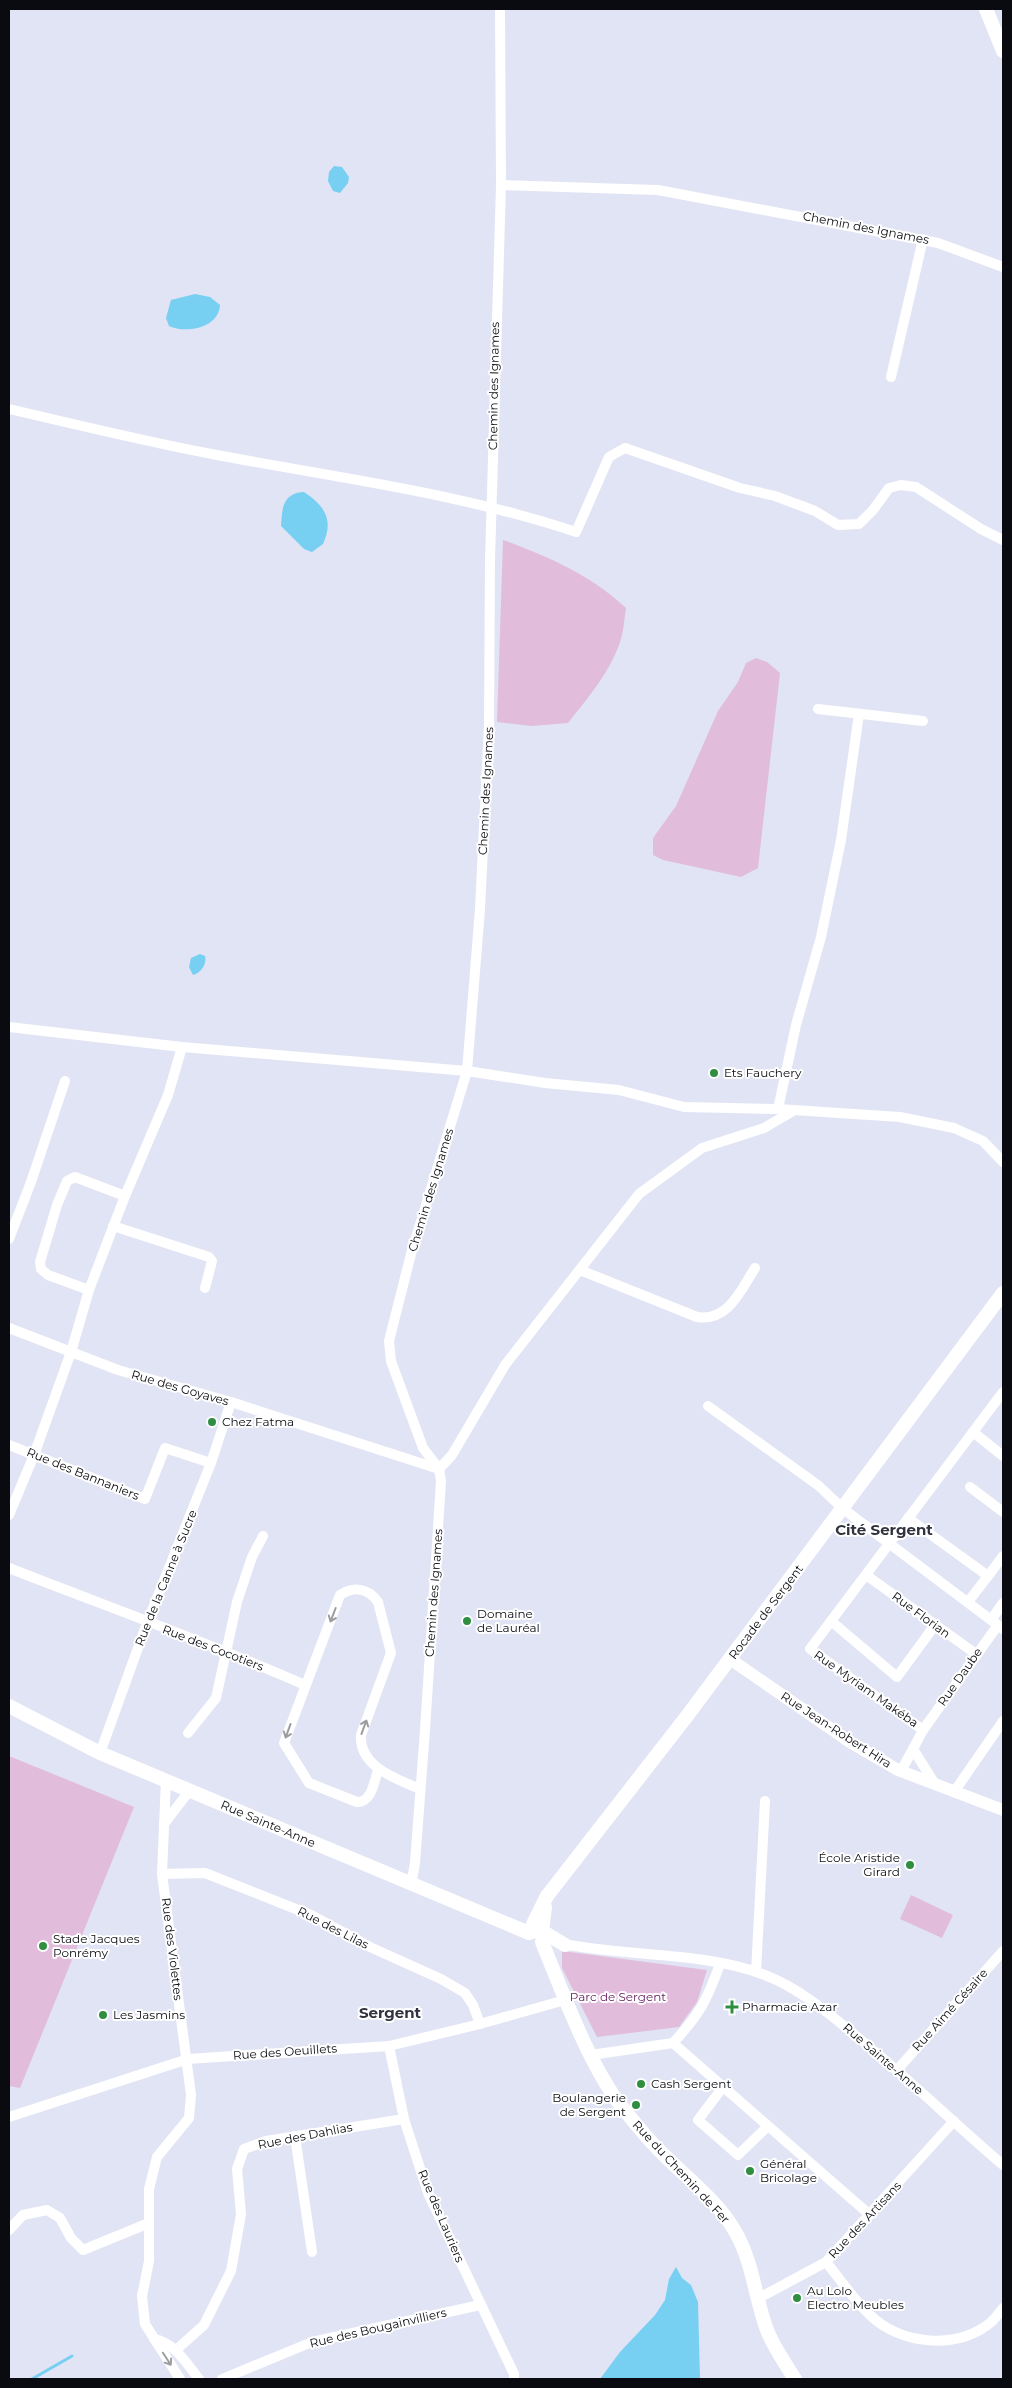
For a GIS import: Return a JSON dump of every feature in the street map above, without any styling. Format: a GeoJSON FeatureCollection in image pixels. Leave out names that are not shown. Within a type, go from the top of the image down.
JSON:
{"type":"FeatureCollection","features":[{"type":"Feature","properties":{"kind":"main road"},"geometry":{"type":"LineString","coordinates":[[986,9],[1003,51]]}},
{"type":"Feature","properties":{"kind":"main road","name":"Rocade de Sergent"},"geometry":{"type":"LineString","coordinates":[[537,1937],[547,1896],[730,1659],[1003,1292]]}},
{"type":"Feature","properties":{"kind":"main road","name":"Rue Sainte-Anne"},"geometry":{"type":"LineString","coordinates":[[9,1706],[100,1753],[166,1779],[510,1927],[564,1944]]}},
{"type":"Feature","properties":{"kind":"main road","name":"Rue du Chemin de Fer"},"geometry":{"type":"LineString","coordinates":[[537,1937],[592,2055],[624,2110],[662,2153],[723,2213],[736,2233],[744,2251],[767,2328],[776,2350],[795,2379]]}},
{"type":"Feature","properties":{"kind":"street"},"geometry":{"type":"LineString","coordinates":[[500,9],[501,185]]}},
{"type":"Feature","properties":{"kind":"street","name":"Chemin des Ignames"},"geometry":{"type":"LineString","coordinates":[[411,1885],[420,1789],[441,1481],[439,1469],[423,1448],[391,1361],[390,1341],[411,1254],[467,1071],[480,909],[490,724],[491,506],[501,185],[658,190],[923,239],[980,256],[1003,267]]}},
{"type":"Feature","properties":{"kind":"street"},"geometry":{"type":"LineString","coordinates":[[891,377],[923,239]]}},
{"type":"Feature","properties":{"kind":"street"},"geometry":{"type":"LineString","coordinates":[[9,409],[216,455],[425,491],[491,506],[576,532],[609,457],[625,448],[740,488],[775,496],[815,511],[838,525],[859,524],[873,510],[889,488],[901,485],[916,487],[1003,540]]}},
{"type":"Feature","properties":{"kind":"street"},"geometry":{"type":"LineString","coordinates":[[818,709],[923,721]]}},
{"type":"Feature","properties":{"kind":"street"},"geometry":{"type":"LineString","coordinates":[[778,1109],[796,1025],[820,937],[841,840],[859,714]]}},
{"type":"Feature","properties":{"kind":"street"},"geometry":{"type":"LineString","coordinates":[[9,1027],[182,1047],[467,1071],[545,1083],[618,1090],[684,1107],[778,1109],[900,1118],[954,1128],[983,1140],[1003,1162]]}},
{"type":"Feature","properties":{"kind":"street"},"geometry":{"type":"LineString","coordinates":[[9,1515],[34,1454],[71,1352],[89,1290],[113,1226],[168,1095],[182,1047]]}},
{"type":"Feature","properties":{"kind":"street"},"geometry":{"type":"LineString","coordinates":[[9,1239],[31,1182],[65,1081]]}},
{"type":"Feature","properties":{"kind":"street"},"geometry":{"type":"LineString","coordinates":[[439,1469],[452,1455],[505,1366],[639,1194],[656,1179],[702,1148],[764,1128],[793,1111]]}},
{"type":"Feature","properties":{"kind":"street"},"geometry":{"type":"LineString","coordinates":[[89,1290],[48,1275],[41,1270],[40,1262],[57,1204],[67,1181],[75,1178],[125,1196]]}},
{"type":"Feature","properties":{"kind":"street"},"geometry":{"type":"LineString","coordinates":[[113,1226],[209,1257],[212,1261],[205,1288]]}},
{"type":"Feature","properties":{"kind":"street"},"geometry":{"type":"LineString","coordinates":[[580,1270],[697,1317],[708,1319],[720,1315],[732,1304],[755,1268]]}},
{"type":"Feature","properties":{"kind":"street","name":"Rue des Goyaves"},"geometry":{"type":"LineString","coordinates":[[9,1328],[118,1370],[231,1402],[439,1469]]}},
{"type":"Feature","properties":{"kind":"street","name":"Rue Myriam Makéba"},"geometry":{"type":"LineString","coordinates":[[901,1771],[923,1730],[810,1649],[1002,1396]]}},
{"type":"Feature","properties":{"kind":"street","name":"Rue de la Canne à Sucre"},"geometry":{"type":"LineString","coordinates":[[100,1753],[147,1623],[211,1463],[231,1402]]}},
{"type":"Feature","properties":{"kind":"street"},"geometry":{"type":"LineString","coordinates":[[708,1406],[819,1486],[842,1508],[998,1625]]}},
{"type":"Feature","properties":{"kind":"street"},"geometry":{"type":"LineString","coordinates":[[973,1432],[1003,1456]]}},
{"type":"Feature","properties":{"kind":"street","name":"Rue des Bannaniers"},"geometry":{"type":"LineString","coordinates":[[9,1445],[145,1499],[165,1448],[211,1463]]}},
{"type":"Feature","properties":{"kind":"street"},"geometry":{"type":"LineString","coordinates":[[970,1487],[1003,1512]]}},
{"type":"Feature","properties":{"kind":"street"},"geometry":{"type":"LineString","coordinates":[[908,1518],[988,1576]]}},
{"type":"Feature","properties":{"kind":"street"},"geometry":{"type":"LineString","coordinates":[[188,1732],[216,1698],[245,1576],[263,1536]]}},
{"type":"Feature","properties":{"kind":"street"},"geometry":{"type":"LineString","coordinates":[[968,1602],[1003,1556]]}},
{"type":"Feature","properties":{"kind":"street","name":"Rue des Cocotiers"},"geometry":{"type":"LineString","coordinates":[[9,1568],[147,1623],[227,1651],[305,1686]]}},
{"type":"Feature","properties":{"kind":"street","name":"Rue Florian"},"geometry":{"type":"LineString","coordinates":[[866,1575],[976,1654]]}},
{"type":"Feature","properties":{"kind":"street"},"geometry":{"type":"LineString","coordinates":[[378,1770],[369,1797],[360,1802],[314,1787],[304,1778],[284,1743],[340,1595],[349,1589],[366,1590],[378,1602],[391,1653],[361,1742],[362,1748],[378,1770],[420,1789]]}},
{"type":"Feature","properties":{"kind":"street","name":"Rue Daube"},"geometry":{"type":"LineString","coordinates":[[923,1730],[998,1625],[1003,1603]]}},
{"type":"Feature","properties":{"kind":"street"},"geometry":{"type":"LineString","coordinates":[[831,1621],[897,1677],[935,1624]]}},
{"type":"Feature","properties":{"kind":"street","name":"Rue Jean-Robert Hira"},"geometry":{"type":"LineString","coordinates":[[730,1659],[850,1742],[901,1771],[1003,1810]]}},
{"type":"Feature","properties":{"kind":"street"},"geometry":{"type":"LineString","coordinates":[[954,1792],[1003,1721]]}},
{"type":"Feature","properties":{"kind":"street","name":"Rue Myriam Makéba"},"geometry":{"type":"LineString","coordinates":[[913,1749],[927,1775],[936,1785]]}},
{"type":"Feature","properties":{"kind":"street","name":"Rue des Violettes"},"geometry":{"type":"LineString","coordinates":[[166,1779],[162,1874],[176,1991],[188,2059],[191,2095],[189,2118],[157,2157],[148,2189],[149,2261],[142,2296],[145,2324],[180,2379]]}},
{"type":"Feature","properties":{"kind":"street"},"geometry":{"type":"LineString","coordinates":[[164,1824],[190,1790]]}},
{"type":"Feature","properties":{"kind":"street"},"geometry":{"type":"LineString","coordinates":[[756,1972],[765,1801]]}},
{"type":"Feature","properties":{"kind":"street","name":"Rue des Lilas"},"geometry":{"type":"LineString","coordinates":[[162,1874],[205,1873],[311,1914],[370,1947],[441,1979],[465,1993],[480,2024]]}},
{"type":"Feature","properties":{"kind":"street","name":"Rue Sainte-Anne"},"geometry":{"type":"LineString","coordinates":[[564,1944],[720,1964],[756,1972],[806,1997],[897,2070],[1003,2165]]}},
{"type":"Feature","properties":{"kind":"street","name":"Rue Aimé Césaire"},"geometry":{"type":"LineString","coordinates":[[897,2070],[1003,1951]]}},
{"type":"Feature","properties":{"kind":"street"},"geometry":{"type":"LineString","coordinates":[[592,2055],[673,2043],[691,2024],[705,2003],[720,1964]]}},
{"type":"Feature","properties":{"kind":"street","name":"Rue des Oeuillets"},"geometry":{"type":"LineString","coordinates":[[9,2117],[188,2059],[389,2046],[480,2024],[565,2000]]}},
{"type":"Feature","properties":{"kind":"street"},"geometry":{"type":"LineString","coordinates":[[673,2043],[870,2215]]}},
{"type":"Feature","properties":{"kind":"street","name":"Rue des Lauriers"},"geometry":{"type":"LineString","coordinates":[[389,2046],[404,2119],[428,2193],[514,2374],[514,2379]]}},
{"type":"Feature","properties":{"kind":"street"},"geometry":{"type":"LineString","coordinates":[[723,2088],[698,2120],[738,2155],[767,2127]]}},
{"type":"Feature","properties":{"kind":"street","name":"Rue des Dahlias"},"geometry":{"type":"LineString","coordinates":[[176,2350],[204,2325],[231,2271],[241,2214],[237,2169],[244,2149],[266,2141],[404,2119]]}},
{"type":"Feature","properties":{"kind":"street","name":"Rue des Artisans"},"geometry":{"type":"LineString","coordinates":[[759,2298],[826,2262],[954,2121]]}},
{"type":"Feature","properties":{"kind":"street"},"geometry":{"type":"LineString","coordinates":[[295,2136],[312,2252]]}},
{"type":"Feature","properties":{"kind":"street"},"geometry":{"type":"LineString","coordinates":[[9,2230],[23,2215],[46,2210],[60,2218],[71,2238],[82,2250],[149,2223]]}},
{"type":"Feature","properties":{"kind":"street"},"geometry":{"type":"LineString","coordinates":[[826,2262],[869,2314],[899,2334],[928,2342],[960,2338],[990,2323],[1003,2308]]}},
{"type":"Feature","properties":{"kind":"street","name":"Rue des Bougainvilliers"},"geometry":{"type":"LineString","coordinates":[[222,2379],[312,2342],[480,2305]]}},
{"type":"Feature","properties":{"kind":"street"},"geometry":{"type":"LineString","coordinates":[[154,2339],[163,2341],[176,2350],[199,2379]]}},
{"type":"Feature","properties":{"kind":"green space"},"geometry":{"type":"Polygon","coordinates":[[[503,540],[536,553],[583,576],[598,585],[626,608],[621,638],[616,653],[598,684],[568,723],[532,726],[497,722],[503,540]]]}},
{"type":"Feature","properties":{"kind":"green space"},"geometry":{"type":"Polygon","coordinates":[[[756,658],[767,662],[780,673],[758,868],[741,877],[663,860],[653,855],[653,838],[676,806],[718,711],[738,682],[746,663],[756,658]]]}},
{"type":"Feature","properties":{"kind":"green space","name":"Stade Jacques Ponrémy"},"geometry":{"type":"Polygon","coordinates":[[[9,1756],[134,1807],[20,2088],[9,2086],[9,1756]]]}},
{"type":"Feature","properties":{"kind":"green space"},"geometry":{"type":"Polygon","coordinates":[[[911,1895],[953,1915],[942,1938],[900,1919],[911,1895]]]}},
{"type":"Feature","properties":{"kind":"green space","name":"Parc de Sergent"},"geometry":{"type":"Polygon","coordinates":[[[562,1951],[707,1970],[697,2002],[679,2027],[597,2037],[562,1968],[562,1951]]]}},
{"type":"Feature","properties":{"kind":"water"},"geometry":{"type":"Polygon","coordinates":[[[334,166],[342,167],[349,177],[348,183],[340,193],[333,191],[328,181],[329,172],[334,166]]]}},
{"type":"Feature","properties":{"kind":"water"},"geometry":{"type":"Polygon","coordinates":[[[195,294],[210,297],[220,305],[214,319],[208,324],[192,329],[169,326],[166,318],[171,300],[195,294]]]}},
{"type":"Feature","properties":{"kind":"water"},"geometry":{"type":"Polygon","coordinates":[[[304,492],[326,514],[328,528],[323,544],[312,552],[304,549],[281,526],[283,508],[287,499],[291,495],[304,492]]]}},
{"type":"Feature","properties":{"kind":"water"},"geometry":{"type":"Polygon","coordinates":[[[200,954],[205,956],[204,965],[199,972],[193,975],[189,967],[191,958],[200,954]]]}},
{"type":"Feature","properties":{"kind":"water"},"geometry":{"type":"Polygon","coordinates":[[[676,2267],[682,2278],[691,2285],[698,2302],[700,2379],[600,2379],[620,2352],[655,2315],[665,2300],[669,2279],[676,2267]]]}},
{"type":"Feature","properties":{"kind":"waterway"},"geometry":{"type":"LineString","coordinates":[[32,2379],[72,2356]]}},
{"type":"Feature","properties":{"kind":"place","name":"Ets Fauchery"},"geometry":{"type":"Point","coordinates":[714,1073]}},
{"type":"Feature","properties":{"kind":"place","name":"Chez Fatma"},"geometry":{"type":"Point","coordinates":[212,1422]}},
{"type":"Feature","properties":{"kind":"place","name":"Domaine de Lauréal"},"geometry":{"type":"Point","coordinates":[467,1621]}},
{"type":"Feature","properties":{"kind":"place","name":"École Aristide Girard"},"geometry":{"type":"Point","coordinates":[910,1865]}},
{"type":"Feature","properties":{"kind":"place","name":"Stade Jacques Ponrémy"},"geometry":{"type":"Point","coordinates":[43,1946]}},
{"type":"Feature","properties":{"kind":"place","name":"Pharmacie Azar"},"geometry":{"type":"Point","coordinates":[732,2007]}},
{"type":"Feature","properties":{"kind":"place","name":"Les Jasmins"},"geometry":{"type":"Point","coordinates":[103,2015]}},
{"type":"Feature","properties":{"kind":"place","name":"Cash Sergent"},"geometry":{"type":"Point","coordinates":[641,2084]}},
{"type":"Feature","properties":{"kind":"place","name":"Boulangerie de Sergent"},"geometry":{"type":"Point","coordinates":[636,2105]}},
{"type":"Feature","properties":{"kind":"place","name":"Général Bricolage"},"geometry":{"type":"Point","coordinates":[750,2171]}},
{"type":"Feature","properties":{"kind":"place","name":"Au Lolo Electro Meubles"},"geometry":{"type":"Point","coordinates":[797,2298]}},
{"type":"Feature","properties":{"kind":"district","name":"Cité Sergent"},"geometry":{"type":"Point","coordinates":[884,1530]}},
{"type":"Feature","properties":{"kind":"district","name":"Sergent"},"geometry":{"type":"Point","coordinates":[390,2013]}}]}
